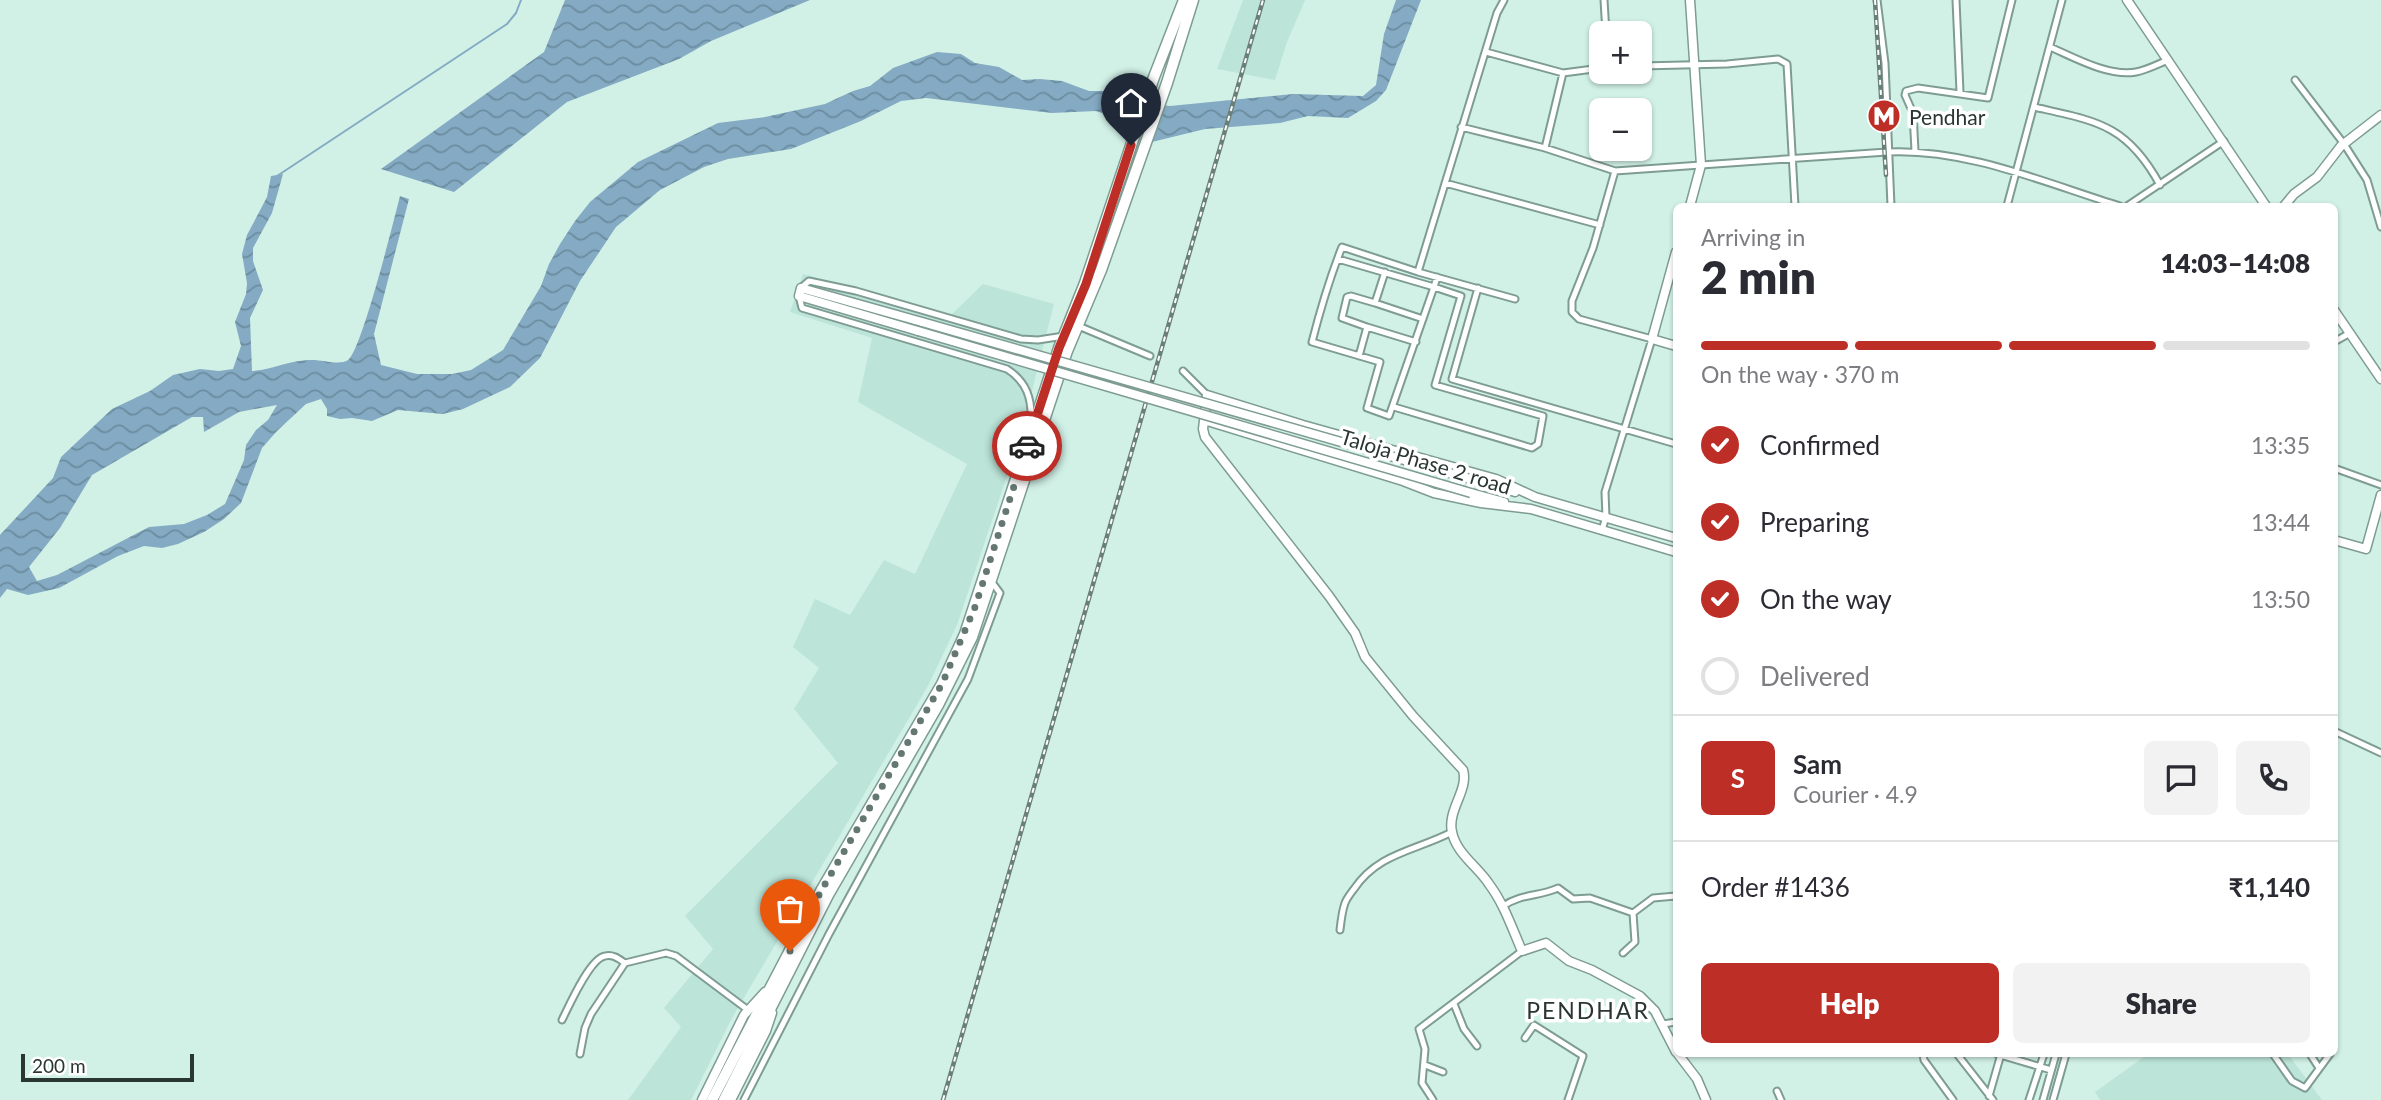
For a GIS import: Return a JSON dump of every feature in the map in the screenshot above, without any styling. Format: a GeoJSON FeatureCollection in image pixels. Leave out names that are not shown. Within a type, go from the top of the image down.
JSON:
{"type":"FeatureCollection","features":[{"type":"Feature","properties":{"kind":"highway"},"geometry":{"type":"LineString","coordinates":[[712,1100],[758,1011],[775,988],[951,681],[972,637],[1154,77],[1184,0]]}},
{"type":"Feature","properties":{"kind":"highway"},"geometry":{"type":"LineString","coordinates":[[775,988],[821,891],[942,684],[975,607],[1064,335],[1074,324],[1101,270],[1167,83],[1193,0]]}},
{"type":"Feature","properties":{"kind":"highway"},"geometry":{"type":"LineString","coordinates":[[724,1100],[758,1011]]}},
{"type":"Feature","properties":{"kind":"street"},"geometry":{"type":"LineString","coordinates":[[1418,272],[1497,13],[1504,0]]}},
{"type":"Feature","properties":{"kind":"street"},"geometry":{"type":"LineString","coordinates":[[1604,0],[1605,21]]}},
{"type":"Feature","properties":{"kind":"street"},"geometry":{"type":"LineString","coordinates":[[1690,0],[1701,165],[1691,203]]}},
{"type":"Feature","properties":{"kind":"street"},"geometry":{"type":"LineString","coordinates":[[1877,0],[1885,63],[1891,203]]}},
{"type":"Feature","properties":{"kind":"street"},"geometry":{"type":"LineString","coordinates":[[1956,0],[1960,92]]}},
{"type":"Feature","properties":{"kind":"street"},"geometry":{"type":"LineString","coordinates":[[1915,152],[1913,113],[1905,95],[1906,91],[1918,88],[1988,98],[2012,0]]}},
{"type":"Feature","properties":{"kind":"street"},"geometry":{"type":"LineString","coordinates":[[2008,203],[2062,0]]}},
{"type":"Feature","properties":{"kind":"street"},"geometry":{"type":"LineString","coordinates":[[2127,0],[2264,203]]}},
{"type":"Feature","properties":{"kind":"street"},"geometry":{"type":"LineString","coordinates":[[2050,47],[2104,68],[2127,73],[2147,69],[2168,60]]}},
{"type":"Feature","properties":{"kind":"street"},"geometry":{"type":"LineString","coordinates":[[1486,52],[1563,73],[1589,70]]}},
{"type":"Feature","properties":{"kind":"street"},"geometry":{"type":"LineString","coordinates":[[1652,66],[1778,59],[1787,64],[1795,203]]}},
{"type":"Feature","properties":{"kind":"street"},"geometry":{"type":"LineString","coordinates":[[1545,148],[1563,73]]}},
{"type":"Feature","properties":{"kind":"street"},"geometry":{"type":"LineString","coordinates":[[2295,80],[2344,144],[2367,180],[2381,227]]}},
{"type":"Feature","properties":{"kind":"street"},"geometry":{"type":"LineString","coordinates":[[2034,107],[2083,118],[2122,135],[2135,146],[2160,184]]}},
{"type":"Feature","properties":{"kind":"street"},"geometry":{"type":"LineString","coordinates":[[2288,203],[2294,194],[2317,177],[2344,144],[2381,115]]}},
{"type":"Feature","properties":{"kind":"street"},"geometry":{"type":"LineString","coordinates":[[1461,127],[1545,148],[1615,170],[1887,152],[1945,154],[2110,203]]}},
{"type":"Feature","properties":{"kind":"street"},"geometry":{"type":"LineString","coordinates":[[2132,203],[2224,141]]}},
{"type":"Feature","properties":{"kind":"street"},"geometry":{"type":"LineString","coordinates":[[1615,170],[1593,248],[1572,301],[1572,312],[1579,319],[1673,345]]}},
{"type":"Feature","properties":{"kind":"street"},"geometry":{"type":"LineString","coordinates":[[1445,183],[1600,225]]}},
{"type":"Feature","properties":{"kind":"street"},"geometry":{"type":"LineString","coordinates":[[1437,277],[1390,416],[1367,409],[1380,363],[1312,342],[1342,247],[1515,299]]}},
{"type":"Feature","properties":{"kind":"street"},"geometry":{"type":"LineString","coordinates":[[1338,258],[1461,296],[1435,385],[1544,418],[1535,448],[1394,407]]}},
{"type":"Feature","properties":{"kind":"street"},"geometry":{"type":"LineString","coordinates":[[1374,303],[1385,272]]}},
{"type":"Feature","properties":{"kind":"street"},"geometry":{"type":"LineString","coordinates":[[1031,434],[1032,403],[1026,387],[1007,369],[802,308],[800,292],[809,281],[856,291],[1021,339],[1038,340],[1064,335]]}},
{"type":"Feature","properties":{"kind":"street"},"geometry":{"type":"LineString","coordinates":[[1602,530],[1606,517],[1605,492],[1672,283]]}},
{"type":"Feature","properties":{"kind":"street"},"geometry":{"type":"LineString","coordinates":[[1478,288],[1452,379],[1673,443]]}},
{"type":"Feature","properties":{"kind":"street"},"geometry":{"type":"LineString","coordinates":[[800,292],[922,322],[1535,497]]}},
{"type":"Feature","properties":{"kind":"street"},"geometry":{"type":"LineString","coordinates":[[800,292],[918,331],[1531,509]]}},
{"type":"Feature","properties":{"kind":"street"},"geometry":{"type":"LineString","coordinates":[[1416,342],[1342,318],[1348,297],[1423,319]]}},
{"type":"Feature","properties":{"kind":"street"},"geometry":{"type":"LineString","coordinates":[[2338,316],[2381,379]]}},
{"type":"Feature","properties":{"kind":"street"},"geometry":{"type":"LineString","coordinates":[[1074,324],[1150,356]]}},
{"type":"Feature","properties":{"kind":"street"},"geometry":{"type":"LineString","coordinates":[[1359,356],[1367,327]]}},
{"type":"Feature","properties":{"kind":"street"},"geometry":{"type":"LineString","coordinates":[[2338,340],[2350,333]]}},
{"type":"Feature","properties":{"kind":"street","name":"Taloja Phase 2 road"},"geometry":{"type":"LineString","coordinates":[[1183,371],[1207,395],[1479,474],[1535,497],[1673,537]]}},
{"type":"Feature","properties":{"kind":"street"},"geometry":{"type":"LineString","coordinates":[[1475,398],[1479,387]]}},
{"type":"Feature","properties":{"kind":"street"},"geometry":{"type":"LineString","coordinates":[[1207,395],[1203,429],[1205,437],[1314,576],[1355,634],[1365,657],[1463,770],[1464,782],[1456,802],[1451,823],[1452,832],[1456,844],[1489,884],[1503,906],[1522,951]]}},
{"type":"Feature","properties":{"kind":"street"},"geometry":{"type":"LineString","coordinates":[[1523,411],[1527,401]]}},
{"type":"Feature","properties":{"kind":"street","name":"Taloja Phase 2 road"},"geometry":{"type":"LineString","coordinates":[[1204,420],[1434,493],[1480,503],[1531,509],[1673,551]]}},
{"type":"Feature","properties":{"kind":"street"},"geometry":{"type":"LineString","coordinates":[[2338,469],[2381,485]]}},
{"type":"Feature","properties":{"kind":"street"},"geometry":{"type":"LineString","coordinates":[[2338,541],[2366,549],[2381,495]]}},
{"type":"Feature","properties":{"kind":"street"},"geometry":{"type":"LineString","coordinates":[[744,1100],[829,934],[968,680],[1000,593],[992,581]]}},
{"type":"Feature","properties":{"kind":"street"},"geometry":{"type":"LineString","coordinates":[[2338,733],[2381,753]]}},
{"type":"Feature","properties":{"kind":"street"},"geometry":{"type":"LineString","coordinates":[[1340,930],[1345,902],[1362,877],[1376,865],[1452,832]]}},
{"type":"Feature","properties":{"kind":"street"},"geometry":{"type":"LineString","coordinates":[[1503,906],[1523,895],[1547,893],[1559,888],[1573,899],[1590,898],[1633,914]]}},
{"type":"Feature","properties":{"kind":"street"},"geometry":{"type":"LineString","coordinates":[[1633,914],[1653,898],[1673,896]]}},
{"type":"Feature","properties":{"kind":"street"},"geometry":{"type":"LineString","coordinates":[[1623,953],[1635,942],[1633,914]]}},
{"type":"Feature","properties":{"kind":"street"},"geometry":{"type":"LineString","coordinates":[[1433,1100],[1422,1083],[1425,1049],[1419,1030],[1522,951],[1546,943],[1569,961],[1640,996],[1663,1024],[1673,1045]]}},
{"type":"Feature","properties":{"kind":"street"},"geometry":{"type":"LineString","coordinates":[[580,1054],[591,1014],[625,963],[666,953],[676,956],[758,1011],[702,1100]]}},
{"type":"Feature","properties":{"kind":"street"},"geometry":{"type":"LineString","coordinates":[[562,1020],[591,967],[599,958],[614,956],[625,963]]}},
{"type":"Feature","properties":{"kind":"street"},"geometry":{"type":"LineString","coordinates":[[731,1100],[766,1031],[775,988]]}},
{"type":"Feature","properties":{"kind":"street"},"geometry":{"type":"LineString","coordinates":[[1454,1004],[1464,1029],[1477,1045]]}},
{"type":"Feature","properties":{"kind":"street"},"geometry":{"type":"LineString","coordinates":[[1663,1024],[1673,1022]]}},
{"type":"Feature","properties":{"kind":"street"},"geometry":{"type":"LineString","coordinates":[[1525,1038],[1534,1025],[1583,1056],[1568,1100]]}},
{"type":"Feature","properties":{"kind":"street"},"geometry":{"type":"LineString","coordinates":[[1680,1057],[1697,1079],[1706,1100]]}},
{"type":"Feature","properties":{"kind":"street"},"geometry":{"type":"LineString","coordinates":[[1924,1057],[1953,1100]]}},
{"type":"Feature","properties":{"kind":"street"},"geometry":{"type":"LineString","coordinates":[[1959,1057],[1991,1098]]}},
{"type":"Feature","properties":{"kind":"street"},"geometry":{"type":"LineString","coordinates":[[1991,1098],[1998,1057]]}},
{"type":"Feature","properties":{"kind":"street"},"geometry":{"type":"LineString","coordinates":[[2008,1057],[2051,1070]]}},
{"type":"Feature","properties":{"kind":"street"},"geometry":{"type":"LineString","coordinates":[[2029,1100],[2043,1057]]}},
{"type":"Feature","properties":{"kind":"street"},"geometry":{"type":"LineString","coordinates":[[2043,1100],[2055,1057]]}},
{"type":"Feature","properties":{"kind":"street"},"geometry":{"type":"LineString","coordinates":[[2053,1100],[2065,1057]]}},
{"type":"Feature","properties":{"kind":"street"},"geometry":{"type":"LineString","coordinates":[[2275,1057],[2285,1074],[2302,1087],[2307,1087],[2328,1057]]}},
{"type":"Feature","properties":{"kind":"street"},"geometry":{"type":"LineString","coordinates":[[2312,1057],[2319,1068]]}},
{"type":"Feature","properties":{"kind":"street"},"geometry":{"type":"LineString","coordinates":[[1425,1065],[1443,1072]]}},
{"type":"Feature","properties":{"kind":"street"},"geometry":{"type":"LineString","coordinates":[[1777,1091],[1781,1100]]}},
{"type":"Feature","properties":{"kind":"shaded area"},"geometry":{"type":"Polygon","coordinates":[[[1243,0],[1305,0],[1287,42],[1275,80],[1217,69],[1243,0]]]}},
{"type":"Feature","properties":{"kind":"shaded area"},"geometry":{"type":"Polygon","coordinates":[[[803,274],[950,316],[983,284],[1054,304],[1021,434],[957,625],[928,686],[732,1018],[691,1100],[628,1100],[681,1027],[664,1008],[713,949],[685,916],[838,763],[794,709],[819,668],[793,647],[815,599],[850,615],[884,560],[915,574],[967,464],[858,402],[872,338],[790,312],[803,274]]]}},
{"type":"Feature","properties":{"kind":"shaded area"},"geometry":{"type":"Polygon","coordinates":[[[2144,1057],[2290,1057],[2322,1100],[2100,1100],[2095,1092],[2144,1057]]]}},
{"type":"Feature","properties":{"kind":"water"},"geometry":{"type":"Polygon","coordinates":[[[565,0],[810,0],[711,41],[679,59],[567,102],[454,192],[381,169],[544,52],[565,0]]]}},
{"type":"Feature","properties":{"kind":"water"},"geometry":{"type":"Polygon","coordinates":[[[1396,0],[1421,0],[1386,90],[1376,101],[1348,118],[1308,116],[1280,123],[1205,129],[1152,142],[1116,118],[1096,111],[1052,113],[926,98],[901,101],[861,121],[791,149],[728,159],[704,167],[660,190],[616,227],[580,281],[540,358],[510,387],[463,409],[443,414],[398,410],[372,421],[327,416],[327,409],[321,399],[306,404],[262,448],[241,503],[224,519],[204,532],[178,544],[162,548],[144,546],[118,556],[59,588],[28,595],[7,589],[0,598],[0,535],[53,478],[61,457],[112,409],[150,391],[173,375],[200,369],[233,369],[241,346],[235,322],[246,294],[247,283],[242,254],[247,235],[267,197],[271,176],[283,174],[272,213],[253,248],[253,261],[263,290],[250,318],[252,371],[303,360],[348,360],[354,352],[369,311],[400,196],[409,199],[374,334],[381,365],[417,374],[452,374],[471,370],[503,350],[541,286],[560,244],[590,202],[638,162],[718,123],[765,117],[825,104],[870,86],[893,68],[937,52],[961,54],[975,63],[999,67],[1022,80],[1062,81],[1089,91],[1104,91],[1127,100],[1170,106],[1293,94],[1363,96],[1376,85],[1384,34],[1396,0]],[[277,405],[239,412],[204,432],[203,417],[192,417],[92,475],[60,528],[29,567],[37,581],[57,575],[149,527],[184,524],[225,504],[244,460],[246,445],[256,430],[268,420],[277,405]]]}},
{"type":"Feature","properties":{"kind":"waterway"},"geometry":{"type":"LineString","coordinates":[[277,176],[507,24],[516,13],[521,0]]}},
{"type":"Feature","properties":{"kind":"railway"},"geometry":{"type":"LineString","coordinates":[[943,1100],[1263,0]]}},
{"type":"Feature","properties":{"kind":"railway"},"geometry":{"type":"LineString","coordinates":[[1875,0],[1886,175]]}},
{"type":"Feature","properties":{"kind":"way so far"},"geometry":{"type":"LineString","coordinates":[[790,951],[821,891],[942,684],[975,607],[1027,446]]}},
{"type":"Feature","properties":{"kind":"place","name":"Pendhar"},"geometry":{"type":"Point","coordinates":[1884,116]}},
{"type":"Feature","properties":{"kind":"district","name":"PENDHAR"},"geometry":{"type":"Point","coordinates":[1588,1010]}},
{"type":"Feature","properties":{"kind":"route"},"geometry":{"type":"LineString","coordinates":[[1027,446],[1059,348],[1086,284],[1131,145]]}}]}
